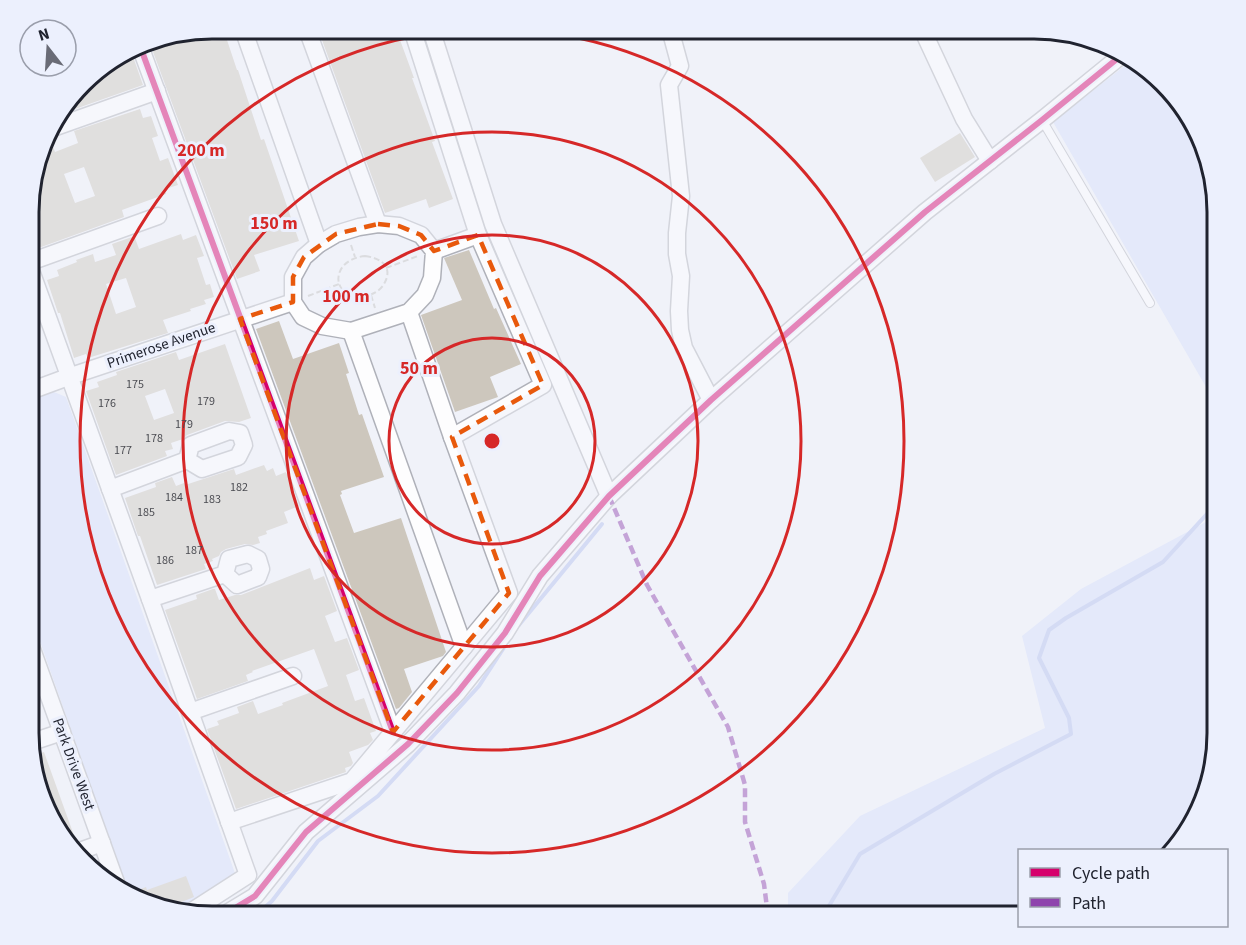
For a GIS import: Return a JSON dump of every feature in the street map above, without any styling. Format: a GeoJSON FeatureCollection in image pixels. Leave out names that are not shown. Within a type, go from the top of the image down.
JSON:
{"type":"FeatureCollection","features":[{"type":"Feature","properties":{"kind":"street"},"geometry":{"type":"LineString","coordinates":[[247,39],[319,244]]}},
{"type":"Feature","properties":{"kind":"street"},"geometry":{"type":"LineString","coordinates":[[311,39],[378,224]]}},
{"type":"Feature","properties":{"kind":"street"},"geometry":{"type":"LineString","coordinates":[[415,39],[478,235],[543,385],[452,437]]}},
{"type":"Feature","properties":{"kind":"street"},"geometry":{"type":"LineString","coordinates":[[434,39],[493,224],[609,496]]}},
{"type":"Feature","properties":{"kind":"street"},"geometry":{"type":"LineString","coordinates":[[673,39],[680,66],[669,85],[681,196],[677,233],[677,254],[681,276],[680,330],[684,348],[711,400]]}},
{"type":"Feature","properties":{"kind":"street"},"geometry":{"type":"LineString","coordinates":[[927,39],[964,119],[990,161]]}},
{"type":"Feature","properties":{"kind":"street"},"geometry":{"type":"LineString","coordinates":[[143,54],[393,732]]}},
{"type":"Feature","properties":{"kind":"street"},"geometry":{"type":"LineString","coordinates":[[238,906],[255,896],[306,832],[408,744],[457,693],[505,633],[540,576],[609,496],[711,400],[925,212],[1116,60]]}},
{"type":"Feature","properties":{"kind":"street"},"geometry":{"type":"LineString","coordinates":[[63,124],[157,91]]}},
{"type":"Feature","properties":{"kind":"street"},"geometry":{"type":"LineString","coordinates":[[39,259],[158,216]]}},
{"type":"Feature","properties":{"kind":"street"},"geometry":{"type":"LineString","coordinates":[[378,224],[399,226],[421,235],[434,251],[432,278],[425,295],[409,312],[351,331],[321,326],[303,317],[293,302],[292,277],[304,257],[319,244],[336,234],[378,224]]}},
{"type":"Feature","properties":{"kind":"street"},"geometry":{"type":"LineString","coordinates":[[434,251],[478,235]]}},
{"type":"Feature","properties":{"kind":"street"},"geometry":{"type":"LineString","coordinates":[[39,294],[248,875],[201,906]]}},
{"type":"Feature","properties":{"kind":"street","name":"Primerose Avenue"},"geometry":{"type":"LineString","coordinates":[[39,388],[293,302]]}},
{"type":"Feature","properties":{"kind":"street"},"geometry":{"type":"LineString","coordinates":[[229,822],[352,781],[509,593],[409,312]]}},
{"type":"Feature","properties":{"kind":"street"},"geometry":{"type":"LineString","coordinates":[[351,331],[464,647]]}},
{"type":"Feature","properties":{"kind":"street"},"geometry":{"type":"LineString","coordinates":[[110,489],[187,460]]}},
{"type":"Feature","properties":{"kind":"street"},"geometry":{"type":"LineString","coordinates":[[150,599],[225,574]]}},
{"type":"Feature","properties":{"kind":"street","name":"Park Drive West"},"geometry":{"type":"LineString","coordinates":[[39,669],[113,875]]}},
{"type":"Feature","properties":{"kind":"street"},"geometry":{"type":"LineString","coordinates":[[190,712],[293,675]]}},
{"type":"Feature","properties":{"kind":"street"},"geometry":{"type":"LineString","coordinates":[[39,740],[62,732]]}},
{"type":"Feature","properties":{"kind":"street"},"geometry":{"type":"LineString","coordinates":[[85,849],[102,843]]}},
{"type":"Feature","properties":{"kind":"lane"},"geometry":{"type":"LineString","coordinates":[[1042,120],[1150,303]]}},
{"type":"Feature","properties":{"kind":"path"},"geometry":{"type":"LineString","coordinates":[[386,268],[434,251]]}},
{"type":"Feature","properties":{"kind":"path"},"geometry":{"type":"LineString","coordinates":[[355,257],[375,257],[382,261],[386,268],[387,276],[384,283],[371,295],[352,296],[344,292],[339,285],[338,276],[341,268],[355,257]]}},
{"type":"Feature","properties":{"kind":"path"},"geometry":{"type":"LineString","coordinates":[[293,302],[339,285]]}},
{"type":"Feature","properties":{"kind":"highlighted area"},"geometry":{"type":"Polygon","coordinates":[[[378,224],[399,226],[421,235],[434,251],[478,235],[543,385],[452,437],[509,593],[393,732],[240,319],[293,302],[293,277],[304,257],[336,234],[378,224]]]}},
{"type":"Feature","properties":{"kind":"shaded area"},"geometry":{"type":"Polygon","coordinates":[[[1125,65],[1148,82],[1178,116],[1194,146],[1206,190],[1207,389],[1053,122],[1125,65]]]}},
{"type":"Feature","properties":{"kind":"shaded area"},"geometry":{"type":"Polygon","coordinates":[[[54,392],[66,397],[236,876],[232,884],[186,904],[146,893],[124,882],[39,638],[39,397],[54,392]]]}},
{"type":"Feature","properties":{"kind":"shaded area"},"geometry":{"type":"Polygon","coordinates":[[[1207,521],[1206,755],[1194,799],[1178,829],[1164,847],[1162,849],[1018,849],[1018,906],[788,906],[788,893],[860,816],[1045,728],[1022,636],[1081,589],[1207,521]]]}},
{"type":"Feature","properties":{"kind":"building"},"geometry":{"type":"Polygon","coordinates":[[[227,39],[261,140],[264,139],[299,241],[254,255],[260,271],[237,279],[152,50],[190,40],[227,39]]]}},
{"type":"Feature","properties":{"kind":"building"},"geometry":{"type":"Polygon","coordinates":[[[400,39],[435,141],[432,142],[453,199],[429,208],[426,199],[385,213],[322,40],[400,39]]]}},
{"type":"Feature","properties":{"kind":"building"},"geometry":{"type":"Polygon","coordinates":[[[134,58],[143,85],[73,110],[98,82],[134,58]]]}},
{"type":"Feature","properties":{"kind":"building"},"geometry":{"type":"Polygon","coordinates":[[[140,109],[143,118],[151,116],[158,136],[152,138],[160,161],[168,158],[178,185],[165,189],[166,194],[122,210],[124,217],[39,248],[40,190],[52,146],[55,152],[78,143],[74,131],[140,109]],[[84,167],[64,174],[75,203],[95,196],[84,167]]]}},
{"type":"Feature","properties":{"kind":"building"},"geometry":{"type":"Polygon","coordinates":[[[960,133],[975,157],[935,182],[920,158],[960,133]]]}},
{"type":"Feature","properties":{"kind":"building"},"geometry":{"type":"Polygon","coordinates":[[[181,234],[183,240],[196,235],[204,256],[197,258],[206,285],[210,284],[214,297],[204,300],[206,304],[190,309],[191,311],[163,320],[168,333],[88,358],[86,354],[74,358],[47,280],[59,276],[57,270],[77,262],[76,260],[93,254],[95,262],[116,255],[112,244],[132,237],[132,239],[135,238],[139,249],[181,234]],[[126,278],[106,284],[116,314],[136,307],[126,278]]]}},
{"type":"Feature","properties":{"kind":"building"},"geometry":{"type":"Polygon","coordinates":[[[469,250],[521,364],[490,377],[498,397],[455,412],[421,315],[462,300],[444,258],[469,250]]]}},
{"type":"Feature","properties":{"kind":"building"},"geometry":{"type":"Polygon","coordinates":[[[279,321],[293,359],[339,343],[359,415],[362,414],[384,477],[341,491],[340,495],[354,533],[401,518],[446,652],[443,656],[404,669],[412,692],[396,709],[256,329],[279,321]]]}},
{"type":"Feature","properties":{"kind":"building"},"geometry":{"type":"Polygon","coordinates":[[[225,344],[251,418],[239,422],[225,421],[187,435],[171,443],[173,449],[165,451],[167,456],[116,475],[86,391],[99,387],[97,382],[117,375],[116,372],[176,352],[179,360],[225,344]],[[165,389],[145,396],[154,420],[174,413],[165,389]]]}},
{"type":"Feature","properties":{"kind":"building"},"geometry":{"type":"Polygon","coordinates":[[[264,465],[267,471],[273,468],[276,476],[286,472],[299,506],[284,512],[288,523],[266,531],[267,534],[258,537],[260,543],[226,549],[212,559],[213,561],[204,564],[206,569],[157,585],[125,498],[156,487],[155,483],[172,477],[176,486],[184,483],[185,485],[234,469],[236,475],[264,465]]]}},
{"type":"Feature","properties":{"kind":"building"},"geometry":{"type":"Polygon","coordinates":[[[310,568],[314,580],[324,576],[337,611],[325,616],[335,642],[347,638],[359,670],[346,675],[355,701],[364,698],[376,731],[370,733],[373,740],[368,745],[349,752],[353,763],[345,768],[346,772],[236,809],[207,729],[219,725],[217,721],[239,713],[237,707],[253,701],[258,714],[328,686],[314,649],[252,671],[246,675],[248,681],[197,699],[165,610],[197,599],[196,595],[213,589],[219,600],[241,595],[310,568]]]}},
{"type":"Feature","properties":{"kind":"building"},"geometry":{"type":"Polygon","coordinates":[[[44,752],[75,838],[57,809],[48,788],[40,753],[44,752]]]}},
{"type":"Feature","properties":{"kind":"building"},"geometry":{"type":"Polygon","coordinates":[[[186,876],[194,897],[180,903],[139,890],[146,887],[147,890],[186,876]]]}},
{"type":"Feature","properties":{"kind":"waterway"},"geometry":{"type":"LineString","coordinates":[[829,906],[860,854],[994,774],[1071,734],[1069,718],[1039,658],[1049,630],[1163,562],[1207,514]]}},
{"type":"Feature","properties":{"kind":"waterway"},"geometry":{"type":"LineString","coordinates":[[519,625],[602,524]]}},
{"type":"Feature","properties":{"kind":"waterway"},"geometry":{"type":"LineString","coordinates":[[266,906],[318,841],[378,796],[479,686],[505,646]]}},
{"type":"Feature","properties":{"kind":"marked path"},"geometry":{"type":"LineString","coordinates":[[609,496],[647,585],[728,727],[745,785],[745,822],[764,884],[767,906]]}},
{"type":"Feature","properties":{"kind":"cycle path"},"geometry":{"type":"LineString","coordinates":[[143,54],[393,732]]}},
{"type":"Feature","properties":{"kind":"cycle path"},"geometry":{"type":"LineString","coordinates":[[238,906],[255,896],[306,832],[408,744],[457,693],[505,633],[540,576],[609,496],[711,400],[925,212],[1116,60]]}}]}
